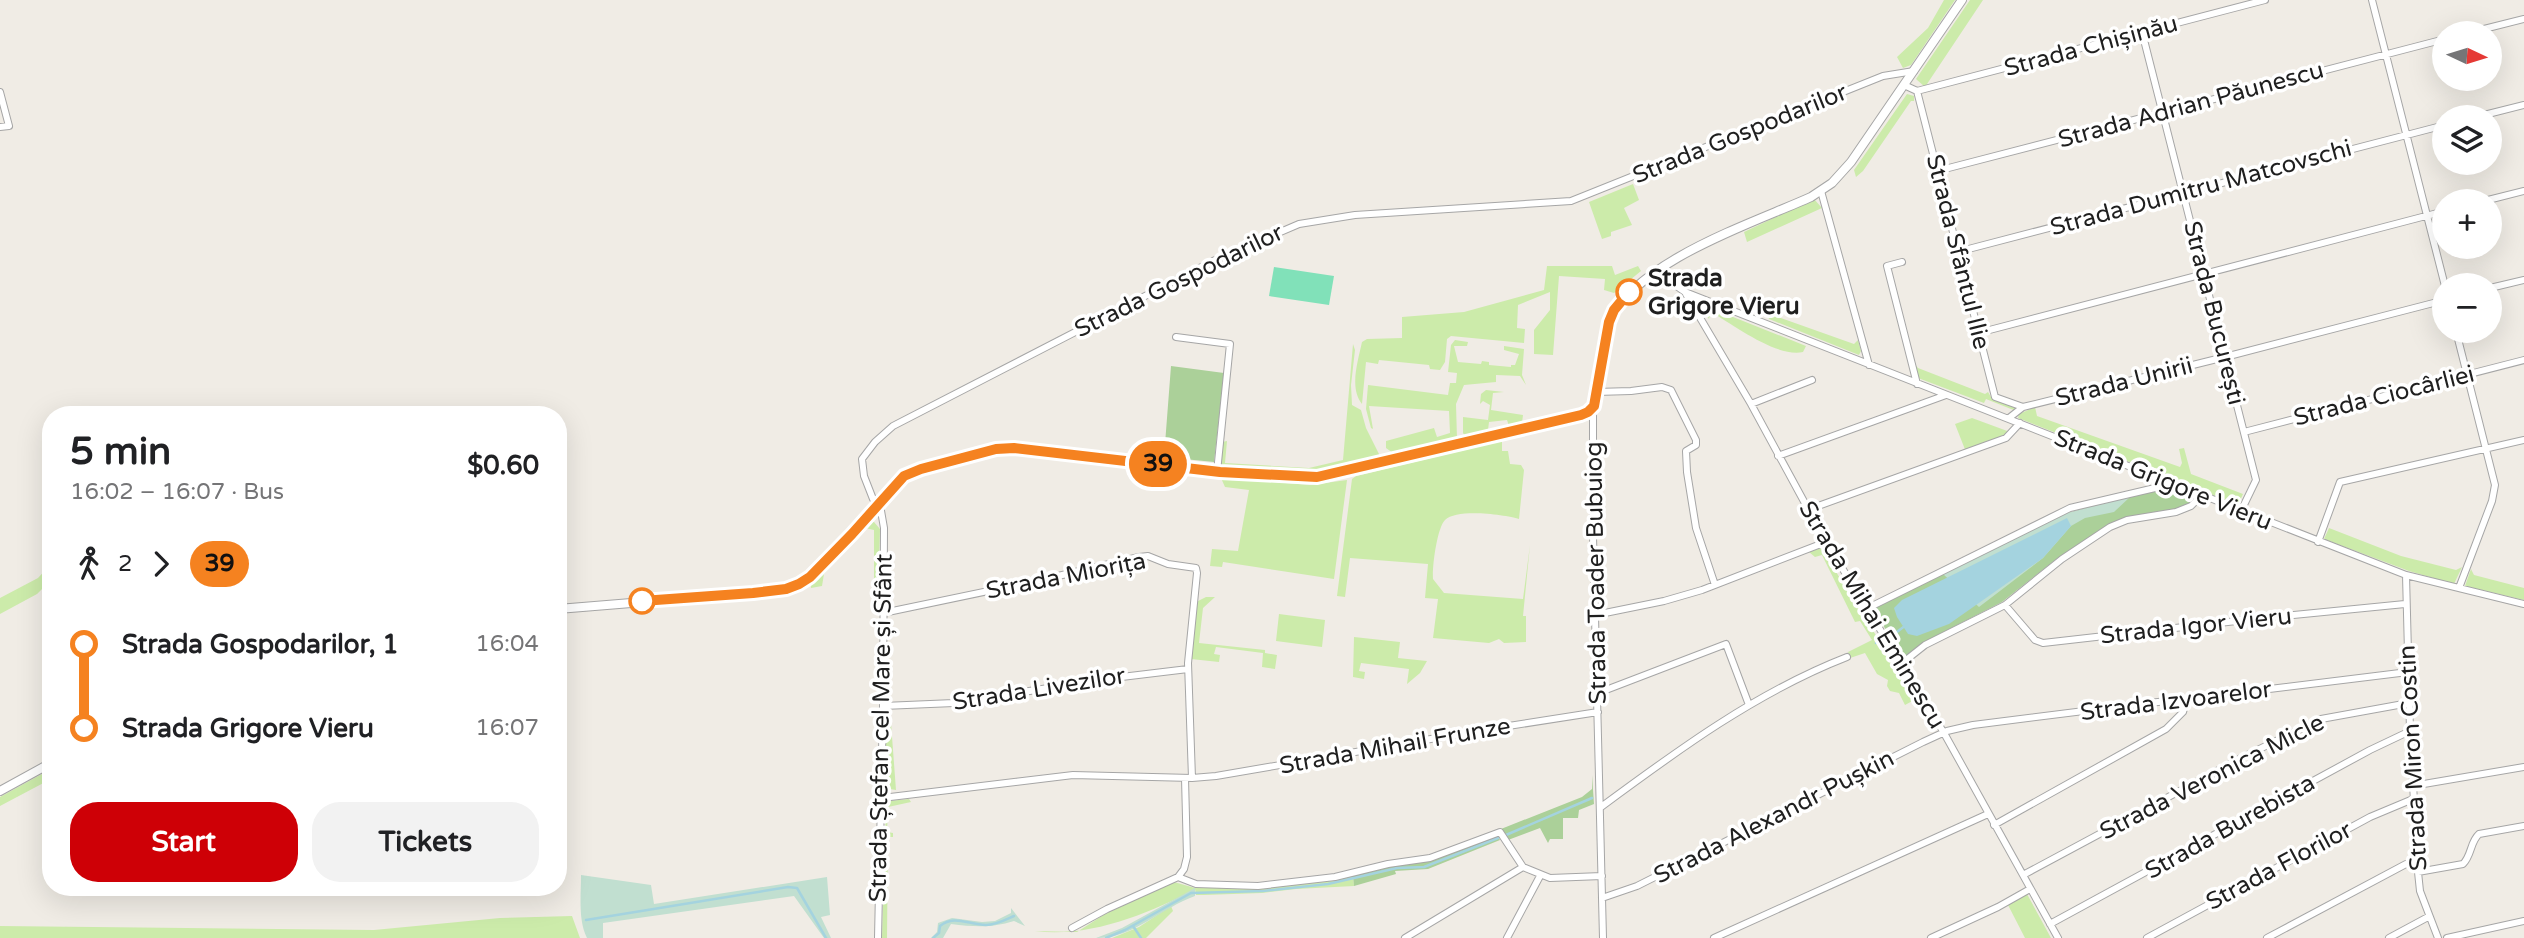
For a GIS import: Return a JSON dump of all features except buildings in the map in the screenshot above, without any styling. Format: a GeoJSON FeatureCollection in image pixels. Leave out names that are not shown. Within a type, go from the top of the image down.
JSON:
{"type":"FeatureCollection","features":[{"type":"Feature","properties":{"kind":"street","name":"Strada Toader Bubuiog"},"geometry":{"type":"LineString","coordinates":[[1603,938],[1595,615],[1594,406],[1606,334],[1614,310],[1629,292],[1655,271],[1702,245],[1821,191],[1851,162],[1962,0]]}},
{"type":"Feature","properties":{"kind":"street","name":"Strada Chișinău"},"geometry":{"type":"LineString","coordinates":[[1917,91],[2264,0]]}},
{"type":"Feature","properties":{"kind":"street"},"geometry":{"type":"LineString","coordinates":[[2372,0],[2442,273]]}},
{"type":"Feature","properties":{"kind":"street"},"geometry":{"type":"LineString","coordinates":[[2502,24],[2524,19]]}},
{"type":"Feature","properties":{"kind":"street","name":"Strada București"},"geometry":{"type":"LineString","coordinates":[[2142,32],[2256,480],[2241,511]]}},
{"type":"Feature","properties":{"kind":"street","name":"Strada Adrian Păunescu"},"geometry":{"type":"LineString","coordinates":[[1937,171],[2432,43]]}},
{"type":"Feature","properties":{"kind":"street","name":"Strada Gospodarilor"},"geometry":{"type":"LineString","coordinates":[[880,505],[867,488],[862,459],[874,442],[893,426],[1213,261],[1281,230],[1313,220],[1354,215],[1571,201],[1882,76],[1914,71]]}},
{"type":"Feature","properties":{"kind":"street"},"geometry":{"type":"LineString","coordinates":[[1904,85],[1917,91]]}},
{"type":"Feature","properties":{"kind":"street","name":"Strada Sfântul Ilie"},"geometry":{"type":"LineString","coordinates":[[1917,91],[1995,397],[2023,407]]}},
{"type":"Feature","properties":{"kind":"street"},"geometry":{"type":"LineString","coordinates":[[0,92],[9,125],[0,127]]}},
{"type":"Feature","properties":{"kind":"street"},"geometry":{"type":"LineString","coordinates":[[2502,110],[2524,105]]}},
{"type":"Feature","properties":{"kind":"street","name":"Strada Dumitru Matcovschi"},"geometry":{"type":"LineString","coordinates":[[1958,252],[2432,128]]}},
{"type":"Feature","properties":{"kind":"street"},"geometry":{"type":"LineString","coordinates":[[1821,191],[1870,365]]}},
{"type":"Feature","properties":{"kind":"street"},"geometry":{"type":"LineString","coordinates":[[2502,196],[2524,191]]}},
{"type":"Feature","properties":{"kind":"street"},"geometry":{"type":"LineString","coordinates":[[1978,333],[2432,215]]}},
{"type":"Feature","properties":{"kind":"street"},"geometry":{"type":"LineString","coordinates":[[1902,262],[1887,266],[1917,384]]}},
{"type":"Feature","properties":{"kind":"street","name":"Strada Grigore Vieru"},"geometry":{"type":"LineString","coordinates":[[1655,271],[1685,292],[2318,542],[2406,575],[2524,604]]}},
{"type":"Feature","properties":{"kind":"street"},"geometry":{"type":"LineString","coordinates":[[2502,285],[2524,280]]}},
{"type":"Feature","properties":{"kind":"street","name":"Strada Mihai Eminescu"},"geometry":{"type":"LineString","coordinates":[[1685,292],[1751,404],[1826,542],[1944,733],[2058,938]]}},
{"type":"Feature","properties":{"kind":"street","name":"Strada Unirii"},"geometry":{"type":"LineString","coordinates":[[2009,418],[2023,407],[2432,303]]}},
{"type":"Feature","properties":{"kind":"street"},"geometry":{"type":"LineString","coordinates":[[1176,337],[1230,344],[1217,471]]}},
{"type":"Feature","properties":{"kind":"street"},"geometry":{"type":"LineString","coordinates":[[2459,343],[2487,449],[2494,491],[2459,588]]}},
{"type":"Feature","properties":{"kind":"street","name":"Strada Ciocârliei"},"geometry":{"type":"LineString","coordinates":[[2244,432],[2524,360]]}},
{"type":"Feature","properties":{"kind":"street"},"geometry":{"type":"LineString","coordinates":[[1751,404],[1812,380]]}},
{"type":"Feature","properties":{"kind":"street"},"geometry":{"type":"LineString","coordinates":[[1597,391],[1662,387],[1671,390],[1696,440],[1696,445],[1686,451],[1688,477],[1700,545],[1715,585]]}},
{"type":"Feature","properties":{"kind":"street"},"geometry":{"type":"LineString","coordinates":[[1778,456],[1946,395]]}},
{"type":"Feature","properties":{"kind":"street"},"geometry":{"type":"LineString","coordinates":[[567,608],[753,593],[792,587],[810,577],[880,505],[897,483],[911,472],[1006,448],[1217,471],[1292,477],[1324,476],[1581,415],[1594,406]]}},
{"type":"Feature","properties":{"kind":"street"},"geometry":{"type":"LineString","coordinates":[[1807,509],[2007,438],[2020,423]]}},
{"type":"Feature","properties":{"kind":"street"},"geometry":{"type":"LineString","coordinates":[[2318,542],[2340,482],[2524,440]]}},
{"type":"Feature","properties":{"kind":"street"},"geometry":{"type":"LineString","coordinates":[[1866,609],[2070,508],[2155,488],[2161,479]]}},
{"type":"Feature","properties":{"kind":"street"},"geometry":{"type":"LineString","coordinates":[[1901,664],[1925,645],[2006,605],[2062,559],[2110,527],[2127,520],[2184,510],[2202,495]]}},
{"type":"Feature","properties":{"kind":"street","name":"Strada Ștefan cel Mare și Sfânt"},"geometry":{"type":"LineString","coordinates":[[878,938],[884,528],[880,505]]}},
{"type":"Feature","properties":{"kind":"street"},"geometry":{"type":"LineString","coordinates":[[1595,615],[1664,601],[1715,585],[1826,542]]}},
{"type":"Feature","properties":{"kind":"street","name":"Strada Miorița"},"geometry":{"type":"LineString","coordinates":[[883,613],[1148,556],[1168,564],[1197,569],[1188,666]]}},
{"type":"Feature","properties":{"kind":"street","name":"Strada Miron Costin"},"geometry":{"type":"LineString","coordinates":[[2406,575],[2405,604],[2417,863],[2420,891],[2438,938]]}},
{"type":"Feature","properties":{"kind":"street","name":"Strada Igor Vieru"},"geometry":{"type":"LineString","coordinates":[[2006,605],[2035,640],[2043,643],[2405,604]]}},
{"type":"Feature","properties":{"kind":"street"},"geometry":{"type":"LineString","coordinates":[[1598,693],[1726,644],[1749,705]]}},
{"type":"Feature","properties":{"kind":"street"},"geometry":{"type":"LineString","coordinates":[[1601,807],[1649,771],[1749,705],[1801,676],[1847,657]]}},
{"type":"Feature","properties":{"kind":"street"},"geometry":{"type":"LineString","coordinates":[[1072,928],[1178,877],[1184,869],[1187,857],[1188,666]]}},
{"type":"Feature","properties":{"kind":"street","name":"Strada Livezilor"},"geometry":{"type":"LineString","coordinates":[[883,706],[954,703],[1188,666]]}},
{"type":"Feature","properties":{"kind":"street","name":"Strada Izvoarelor"},"geometry":{"type":"LineString","coordinates":[[1944,733],[1973,725],[2148,703],[2186,702],[2220,695],[2408,673]]}},
{"type":"Feature","properties":{"kind":"street"},"geometry":{"type":"LineString","coordinates":[[1994,825],[2166,729],[2183,712],[2186,702]]}},
{"type":"Feature","properties":{"kind":"street","name":"Strada Veronica Micle"},"geometry":{"type":"LineString","coordinates":[[2023,875],[2241,758],[2321,719],[2409,703]]}},
{"type":"Feature","properties":{"kind":"street","name":"Strada Mihail Frunze"},"geometry":{"type":"LineString","coordinates":[[882,798],[1073,775],[1188,778],[1232,774],[1598,712]]}},
{"type":"Feature","properties":{"kind":"street","name":"Strada Burebista"},"geometry":{"type":"LineString","coordinates":[[2050,924],[2370,750],[2410,731]]}},
{"type":"Feature","properties":{"kind":"street","name":"Strada Alexandr Pușkin"},"geometry":{"type":"LineString","coordinates":[[1602,898],[1636,886],[1944,733]]}},
{"type":"Feature","properties":{"kind":"street"},"geometry":{"type":"LineString","coordinates":[[2412,786],[2524,767]]}},
{"type":"Feature","properties":{"kind":"street"},"geometry":{"type":"LineString","coordinates":[[0,791],[42,768]]}},
{"type":"Feature","properties":{"kind":"street","name":"Strada Florilor"},"geometry":{"type":"LineString","coordinates":[[2147,938],[2370,817],[2413,799]]}},
{"type":"Feature","properties":{"kind":"street"},"geometry":{"type":"LineString","coordinates":[[1714,938],[1988,814]]}},
{"type":"Feature","properties":{"kind":"street"},"geometry":{"type":"LineString","coordinates":[[2418,872],[2463,864],[2468,859],[2474,838],[2479,834],[2524,826]]}},
{"type":"Feature","properties":{"kind":"street"},"geometry":{"type":"LineString","coordinates":[[1178,877],[1196,884],[1258,886],[1335,877],[1388,864],[1430,858],[1500,832],[1523,867],[1540,876],[1558,879],[1602,876]]}},
{"type":"Feature","properties":{"kind":"street"},"geometry":{"type":"LineString","coordinates":[[2267,938],[2406,864],[2417,863]]}},
{"type":"Feature","properties":{"kind":"street"},"geometry":{"type":"LineString","coordinates":[[1405,938],[1523,867]]}},
{"type":"Feature","properties":{"kind":"street"},"geometry":{"type":"LineString","coordinates":[[1507,938],[1540,876]]}},
{"type":"Feature","properties":{"kind":"street"},"geometry":{"type":"LineString","coordinates":[[1931,938],[1998,907],[2030,888]]}},
{"type":"Feature","properties":{"kind":"street"},"geometry":{"type":"LineString","coordinates":[[2389,938],[2428,917]]}},
{"type":"Feature","properties":{"kind":"street"},"geometry":{"type":"LineString","coordinates":[[2447,938],[2524,920]]}},
{"type":"Feature","properties":{"kind":"green space"},"geometry":{"type":"Polygon","coordinates":[[[1944,0],[1955,0],[1911,65],[1903,68],[1897,57],[1928,28],[1944,0]]]}},
{"type":"Feature","properties":{"kind":"green space"},"geometry":{"type":"Polygon","coordinates":[[[1970,0],[1983,0],[1925,87],[1916,79],[1970,0]]]}},
{"type":"Feature","properties":{"kind":"green space"},"geometry":{"type":"Polygon","coordinates":[[[1907,94],[1914,96],[1914,101],[1911,101],[1863,171],[1856,177],[1854,170],[1907,94]]]}},
{"type":"Feature","properties":{"kind":"green space"},"geometry":{"type":"Polygon","coordinates":[[[1633,184],[1639,200],[1624,208],[1632,225],[1611,232],[1611,236],[1602,239],[1589,202],[1633,184]]]}},
{"type":"Feature","properties":{"kind":"green space"},"geometry":{"type":"Polygon","coordinates":[[[1814,199],[1822,208],[1747,242],[1744,232],[1814,199]]]}},
{"type":"Feature","properties":{"kind":"green space"},"geometry":{"type":"Polygon","coordinates":[[[1547,266],[1612,266],[1615,275],[1638,266],[1641,271],[1614,293],[1604,290],[1605,279],[1559,276],[1553,355],[1534,354],[1534,330],[1550,310],[1550,292],[1518,305],[1517,328],[1525,329],[1524,343],[1451,336],[1447,339],[1445,362],[1440,370],[1430,369],[1429,365],[1379,360],[1378,364],[1366,362],[1362,404],[1355,382],[1362,342],[1367,339],[1402,338],[1402,317],[1464,312],[1544,290],[1547,266]]]}},
{"type":"Feature","properties":{"kind":"green space"},"geometry":{"type":"Polygon","coordinates":[[[1274,267],[1334,276],[1329,305],[1269,296],[1274,267]]]}},
{"type":"Feature","properties":{"kind":"green space"},"geometry":{"type":"Polygon","coordinates":[[[1703,305],[1806,346],[1803,352],[1781,350],[1743,332],[1711,312],[1709,319],[1702,309],[1703,305]]]}},
{"type":"Feature","properties":{"kind":"green space"},"geometry":{"type":"Polygon","coordinates":[[[1767,313],[1854,344],[1858,340],[1861,351],[1859,355],[1769,319],[1767,313]]]}},
{"type":"Feature","properties":{"kind":"green space"},"geometry":{"type":"Polygon","coordinates":[[[1455,340],[1468,342],[1467,346],[1454,346],[1458,362],[1481,364],[1482,361],[1489,362],[1489,365],[1511,367],[1515,365],[1519,354],[1504,350],[1504,346],[1524,349],[1522,375],[1526,385],[1520,376],[1496,375],[1496,382],[1464,385],[1456,404],[1457,439],[1393,453],[1386,448],[1386,441],[1434,428],[1437,437],[1450,433],[1449,411],[1369,406],[1373,429],[1366,409],[1368,385],[1448,395],[1450,383],[1456,383],[1457,373],[1448,372],[1451,345],[1455,340]]]}},
{"type":"Feature","properties":{"kind":"green space"},"geometry":{"type":"Polygon","coordinates":[[[1353,344],[1352,405],[1361,410],[1366,428],[1381,458],[1330,471],[1302,473],[1221,466],[1222,442],[1227,441],[1225,463],[1309,468],[1343,460],[1353,344]]]}},
{"type":"Feature","properties":{"kind":"green space"},"geometry":{"type":"Polygon","coordinates":[[[1914,363],[1918,368],[1985,394],[1988,392],[1991,397],[2018,408],[2016,411],[1986,399],[1984,403],[1918,378],[1914,363]]]}},
{"type":"Feature","properties":{"kind":"green space"},"geometry":{"type":"Polygon","coordinates":[[[1171,366],[1224,373],[1214,462],[1164,457],[1171,366]]]}},
{"type":"Feature","properties":{"kind":"green space"},"geometry":{"type":"Polygon","coordinates":[[[1486,390],[1504,392],[1493,393],[1491,410],[1523,415],[1522,423],[1509,426],[1507,420],[1489,422],[1488,430],[1465,436],[1463,417],[1488,420],[1490,405],[1483,401],[1480,404],[1481,394],[1486,390]]]}},
{"type":"Feature","properties":{"kind":"green space"},"geometry":{"type":"Polygon","coordinates":[[[2035,407],[2037,416],[2180,467],[2182,463],[2179,449],[2184,448],[2191,474],[2243,494],[2238,505],[2018,418],[2019,414],[2035,407]]]}},
{"type":"Feature","properties":{"kind":"green space"},"geometry":{"type":"Polygon","coordinates":[[[1972,418],[2010,432],[1966,452],[1955,424],[1972,418]]]}},
{"type":"Feature","properties":{"kind":"green space"},"geometry":{"type":"Polygon","coordinates":[[[1502,441],[1502,451],[1508,451],[1510,464],[1521,465],[1524,470],[1519,519],[1470,513],[1451,516],[1445,520],[1437,539],[1433,579],[1444,593],[1523,599],[1530,545],[1523,616],[1526,616],[1526,642],[1504,643],[1499,639],[1489,643],[1433,638],[1438,599],[1425,598],[1428,564],[1350,558],[1345,597],[1337,596],[1352,479],[1502,441]]]}},
{"type":"Feature","properties":{"kind":"green space"},"geometry":{"type":"Polygon","coordinates":[[[1221,478],[1310,485],[1347,480],[1334,579],[1223,562],[1222,567],[1210,566],[1212,549],[1238,551],[1249,490],[1225,487],[1221,478]]]}},
{"type":"Feature","properties":{"kind":"green space"},"geometry":{"type":"Polygon","coordinates":[[[2165,487],[2194,498],[2178,509],[2111,525],[2059,557],[2002,602],[1926,641],[1904,659],[1873,609],[2068,513],[2165,487]]]}},
{"type":"Feature","properties":{"kind":"green space"},"geometry":{"type":"Polygon","coordinates":[[[2131,496],[2114,512],[2085,518],[2071,526],[2043,558],[1979,607],[1943,574],[2068,513],[2131,496]]]}},
{"type":"Feature","properties":{"kind":"green space"},"geometry":{"type":"Polygon","coordinates":[[[870,522],[874,522],[880,529],[878,601],[874,601],[874,530],[865,528],[824,574],[822,586],[811,588],[811,583],[870,522]]]}},
{"type":"Feature","properties":{"kind":"green space"},"geometry":{"type":"Polygon","coordinates":[[[2329,528],[2401,556],[2456,570],[2462,567],[2454,584],[2409,571],[2324,539],[2329,528]]]}},
{"type":"Feature","properties":{"kind":"green space"},"geometry":{"type":"Polygon","coordinates":[[[1821,548],[1916,699],[1905,705],[1899,693],[1890,691],[1888,680],[1877,674],[1865,653],[1850,658],[1848,652],[1872,640],[1860,621],[1855,622],[1822,555],[1815,557],[1809,552],[1821,548]]]}},
{"type":"Feature","properties":{"kind":"green space"},"geometry":{"type":"Polygon","coordinates":[[[2471,569],[2474,575],[2524,588],[2524,600],[2465,586],[2471,569]]]}},
{"type":"Feature","properties":{"kind":"green space"},"geometry":{"type":"Polygon","coordinates":[[[42,574],[42,589],[37,594],[0,614],[0,598],[42,574]]]}},
{"type":"Feature","properties":{"kind":"green space"},"geometry":{"type":"Polygon","coordinates":[[[1206,597],[1215,597],[1203,608],[1199,643],[1265,650],[1265,653],[1277,655],[1275,669],[1262,667],[1263,653],[1216,647],[1214,654],[1220,655],[1219,662],[1191,659],[1196,602],[1206,597]]]}},
{"type":"Feature","properties":{"kind":"green space"},"geometry":{"type":"Polygon","coordinates":[[[1279,614],[1325,620],[1322,647],[1276,641],[1279,614]]]}},
{"type":"Feature","properties":{"kind":"green space"},"geometry":{"type":"Polygon","coordinates":[[[1354,637],[1400,642],[1398,658],[1427,661],[1420,673],[1407,684],[1409,669],[1361,663],[1359,671],[1365,672],[1364,679],[1353,677],[1354,637]]]}},
{"type":"Feature","properties":{"kind":"green space"},"geometry":{"type":"Polygon","coordinates":[[[885,710],[890,710],[896,790],[890,789],[886,784],[885,710]]]}},
{"type":"Feature","properties":{"kind":"green space"},"geometry":{"type":"Polygon","coordinates":[[[42,774],[42,784],[0,806],[0,797],[42,774]]]}},
{"type":"Feature","properties":{"kind":"green space"},"geometry":{"type":"Polygon","coordinates":[[[1592,775],[1594,804],[1579,810],[1578,818],[1563,818],[1563,839],[1550,839],[1548,843],[1540,828],[1508,840],[1501,829],[1582,797],[1592,789],[1592,775]]]}},
{"type":"Feature","properties":{"kind":"green space"},"geometry":{"type":"Polygon","coordinates":[[[909,799],[911,802],[888,807],[887,832],[893,833],[893,837],[888,837],[887,938],[882,938],[886,805],[889,801],[909,799]]]}},
{"type":"Feature","properties":{"kind":"green space"},"geometry":{"type":"Polygon","coordinates":[[[1497,834],[1500,840],[1428,869],[1395,871],[1396,874],[1354,886],[1353,876],[1388,866],[1429,860],[1497,834]]]}},
{"type":"Feature","properties":{"kind":"green space"},"geometry":{"type":"Polygon","coordinates":[[[581,875],[651,885],[654,904],[827,877],[830,915],[821,917],[831,938],[824,938],[794,896],[603,923],[603,938],[587,938],[581,916],[581,875]]]}},
{"type":"Feature","properties":{"kind":"green space"},"geometry":{"type":"Polygon","coordinates":[[[1353,876],[1354,886],[1204,895],[1196,895],[1195,889],[1138,915],[1080,930],[1105,914],[1174,882],[1195,888],[1261,888],[1353,876]]]}},
{"type":"Feature","properties":{"kind":"green space"},"geometry":{"type":"Polygon","coordinates":[[[1195,888],[1195,896],[1135,928],[1110,937],[1096,938],[1122,928],[1195,888]]]}},
{"type":"Feature","properties":{"kind":"green space"},"geometry":{"type":"Polygon","coordinates":[[[2027,894],[2051,938],[2025,938],[2008,905],[2027,894]]]}},
{"type":"Feature","properties":{"kind":"green space"},"geometry":{"type":"Polygon","coordinates":[[[1171,906],[1173,911],[1146,938],[1112,938],[1139,927],[1171,906]]]}},
{"type":"Feature","properties":{"kind":"green space"},"geometry":{"type":"Polygon","coordinates":[[[1011,908],[1025,926],[1014,921],[983,926],[951,924],[943,938],[931,938],[937,932],[938,923],[952,918],[995,921],[1011,913],[1011,908]]]}},
{"type":"Feature","properties":{"kind":"green space"},"geometry":{"type":"Polygon","coordinates":[[[572,916],[580,938],[0,938],[0,926],[374,930],[500,918],[572,916]]]}},
{"type":"Feature","properties":{"kind":"water"},"geometry":{"type":"Polygon","coordinates":[[[2067,518],[2071,526],[2043,558],[1949,624],[1917,636],[1908,634],[1894,608],[1902,600],[2067,518]]]}},
{"type":"Feature","properties":{"kind":"waterway"},"geometry":{"type":"LineString","coordinates":[[1893,635],[1906,625]]}},
{"type":"Feature","properties":{"kind":"waterway"},"geometry":{"type":"LineString","coordinates":[[1506,835],[1592,798]]}},
{"type":"Feature","properties":{"kind":"waterway"},"geometry":{"type":"LineString","coordinates":[[1106,938],[1191,893],[1263,891],[1328,884],[1397,868],[1424,867],[1498,838]]}},
{"type":"Feature","properties":{"kind":"waterway"},"geometry":{"type":"LineString","coordinates":[[586,920],[788,887],[797,888],[826,938]]}},
{"type":"Feature","properties":{"kind":"waterway"},"geometry":{"type":"LineString","coordinates":[[933,938],[939,933],[940,926],[951,921],[990,925],[1014,916]]}},
{"type":"Feature","properties":{"kind":"waterway"},"geometry":{"type":"LineString","coordinates":[[1133,926],[1141,938]]}},
{"type":"Feature","properties":{"kind":"bus line","name":"39"},"geometry":{"type":"LineString","coordinates":[[642,601],[753,593],[786,589],[799,584],[810,577],[852,534],[904,476],[996,449],[1014,448],[1233,473],[1317,477],[1581,415],[1594,406],[1609,322],[1614,310],[1629,292]]}},
{"type":"Feature","properties":{"kind":"place","name":"Strada Grigore Vieru"},"geometry":{"type":"Point","coordinates":[1629,292]}}]}
